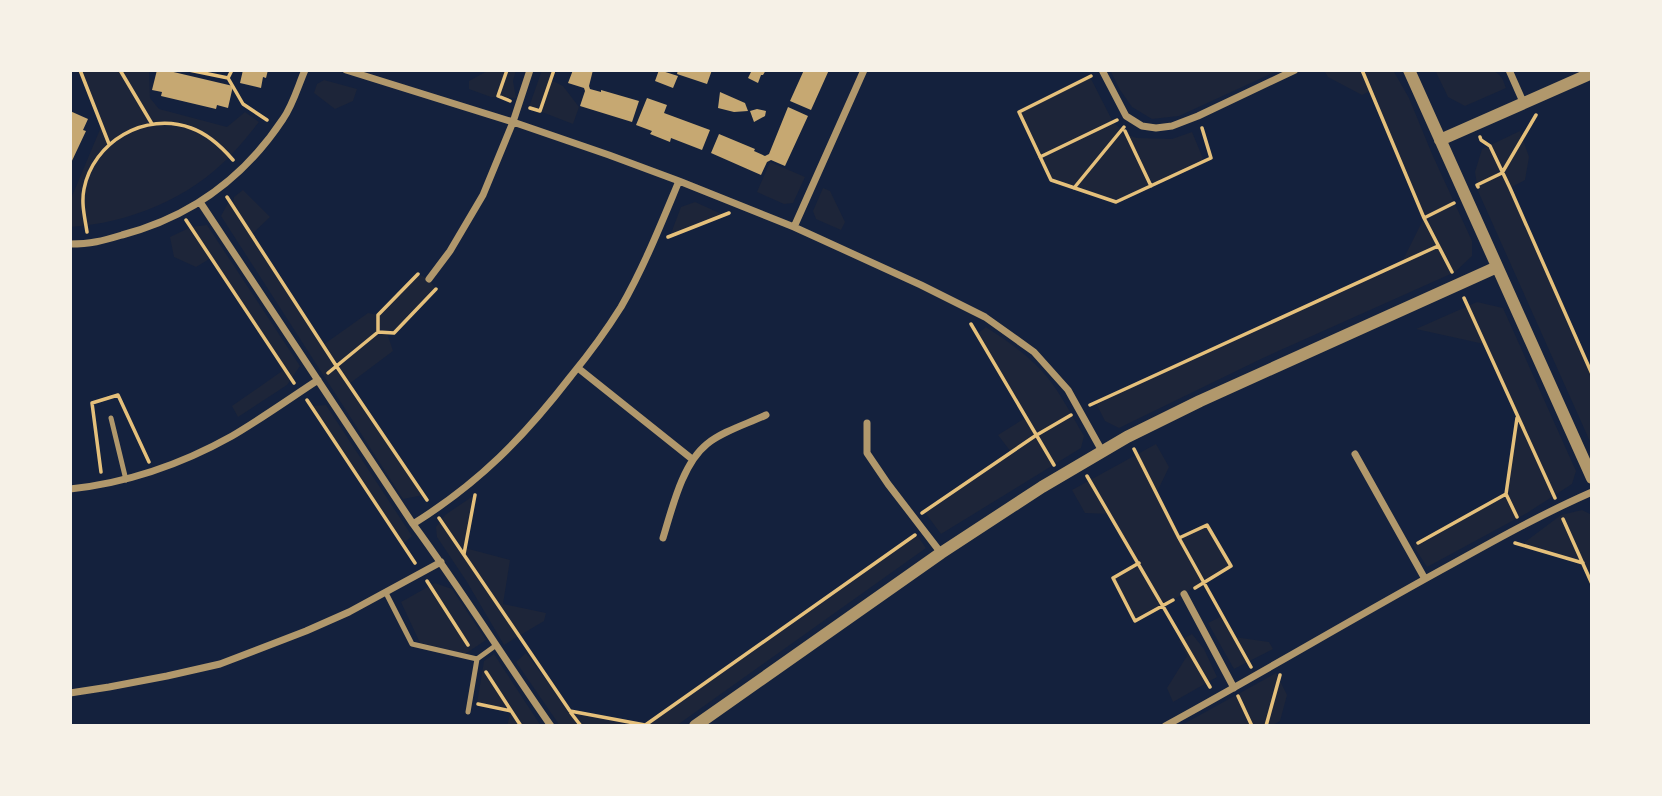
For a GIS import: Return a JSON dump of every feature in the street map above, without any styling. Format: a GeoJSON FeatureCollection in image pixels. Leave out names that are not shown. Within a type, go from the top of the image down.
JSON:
{"type":"FeatureCollection","features":[{"type":"Feature","properties":{"kind":"street"},"geometry":{"type":"LineString","coordinates":[[70,244],[90,244],[143,230],[200,202],[242,169],[278,127],[304,70]]}},
{"type":"Feature","properties":{"kind":"street"},"geometry":{"type":"LineString","coordinates":[[346,70],[513,122],[679,181],[794,227],[960,304],[985,317],[1034,352],[1068,390],[1102,451]]}},
{"type":"Feature","properties":{"kind":"street"},"geometry":{"type":"LineString","coordinates":[[429,279],[450,251],[483,195],[513,122],[530,70]]}},
{"type":"Feature","properties":{"kind":"street"},"geometry":{"type":"LineString","coordinates":[[794,227],[864,70]]}},
{"type":"Feature","properties":{"kind":"street"},"geometry":{"type":"LineString","coordinates":[[1102,70],[1129,117],[1142,126],[1156,128],[1172,126],[1198,116],[1295,70]]}},
{"type":"Feature","properties":{"kind":"street"},"geometry":{"type":"LineString","coordinates":[[1409,70],[1592,478]]}},
{"type":"Feature","properties":{"kind":"street"},"geometry":{"type":"LineString","coordinates":[[1509,70],[1524,104]]}},
{"type":"Feature","properties":{"kind":"street"},"geometry":{"type":"LineString","coordinates":[[1440,140],[1592,73]]}},
{"type":"Feature","properties":{"kind":"street"},"geometry":{"type":"LineString","coordinates":[[413,524],[480,477],[529,428],[578,368],[621,306],[653,243],[679,181]]}},
{"type":"Feature","properties":{"kind":"street"},"geometry":{"type":"LineString","coordinates":[[200,202],[413,524],[551,726]]}},
{"type":"Feature","properties":{"kind":"street"},"geometry":{"type":"LineString","coordinates":[[695,726],[941,553],[1102,451],[1200,401],[1497,267]]}},
{"type":"Feature","properties":{"kind":"street"},"geometry":{"type":"LineString","coordinates":[[578,368],[692,459]]}},
{"type":"Feature","properties":{"kind":"street"},"geometry":{"type":"LineString","coordinates":[[70,489],[126,480],[187,458],[233,435],[318,380]]}},
{"type":"Feature","properties":{"kind":"street"},"geometry":{"type":"LineString","coordinates":[[663,538],[692,459],[707,443],[766,415]]}},
{"type":"Feature","properties":{"kind":"street"},"geometry":{"type":"LineString","coordinates":[[867,423],[867,453],[941,553]]}},
{"type":"Feature","properties":{"kind":"street"},"geometry":{"type":"LineString","coordinates":[[1355,454],[1425,579]]}},
{"type":"Feature","properties":{"kind":"street"},"geometry":{"type":"LineString","coordinates":[[1164,726],[1558,506],[1592,492]]}},
{"type":"Feature","properties":{"kind":"street"},"geometry":{"type":"LineString","coordinates":[[70,693],[144,681],[219,664],[349,612],[441,562]]}},
{"type":"Feature","properties":{"kind":"street"},"geometry":{"type":"LineString","coordinates":[[1184,594],[1234,688]]}},
{"type":"Feature","properties":{"kind":"lane"},"geometry":{"type":"LineString","coordinates":[[111,418],[126,480]]}},
{"type":"Feature","properties":{"kind":"lane"},"geometry":{"type":"LineString","coordinates":[[386,593],[412,644],[477,659]]}},
{"type":"Feature","properties":{"kind":"lane"},"geometry":{"type":"LineString","coordinates":[[468,712],[477,659],[495,646]]}},
{"type":"Feature","properties":{"kind":"path"},"geometry":{"type":"LineString","coordinates":[[80,70],[108,144]]}},
{"type":"Feature","properties":{"kind":"path"},"geometry":{"type":"LineString","coordinates":[[120,70],[152,124]]}},
{"type":"Feature","properties":{"kind":"path"},"geometry":{"type":"LineString","coordinates":[[189,70],[228,78],[243,104],[278,127]]}},
{"type":"Feature","properties":{"kind":"path"},"geometry":{"type":"LineString","coordinates":[[228,78],[232,70]]}},
{"type":"Feature","properties":{"kind":"path"},"geometry":{"type":"LineString","coordinates":[[507,70],[498,96],[540,111],[554,70]]}},
{"type":"Feature","properties":{"kind":"path"},"geometry":{"type":"LineString","coordinates":[[1102,70],[1019,112],[1051,180],[1116,202],[1211,158],[1198,116]]}},
{"type":"Feature","properties":{"kind":"path"},"geometry":{"type":"LineString","coordinates":[[1362,70],[1424,218],[1457,284],[1592,584]]}},
{"type":"Feature","properties":{"kind":"path"},"geometry":{"type":"LineString","coordinates":[[1424,218],[1478,191],[1477,185],[1502,173],[1536,115]]}},
{"type":"Feature","properties":{"kind":"path"},"geometry":{"type":"LineString","coordinates":[[1074,188],[1124,128],[1129,117]]}},
{"type":"Feature","properties":{"kind":"path"},"geometry":{"type":"LineString","coordinates":[[1040,158],[1129,117]]}},
{"type":"Feature","properties":{"kind":"path"},"geometry":{"type":"LineString","coordinates":[[90,244],[82,205],[83,190],[93,165],[108,144],[136,128],[163,123],[192,128],[218,143],[242,169]]}},
{"type":"Feature","properties":{"kind":"path"},"geometry":{"type":"LineString","coordinates":[[1124,128],[1151,186]]}},
{"type":"Feature","properties":{"kind":"path"},"geometry":{"type":"LineString","coordinates":[[1480,137],[1490,146],[1592,374]]}},
{"type":"Feature","properties":{"kind":"path"},"geometry":{"type":"LineString","coordinates":[[220,187],[337,367],[581,726]]}},
{"type":"Feature","properties":{"kind":"path"},"geometry":{"type":"LineString","coordinates":[[653,243],[744,207]]}},
{"type":"Feature","properties":{"kind":"path"},"geometry":{"type":"LineString","coordinates":[[182,213],[421,573]]}},
{"type":"Feature","properties":{"kind":"path"},"geometry":{"type":"LineString","coordinates":[[914,518],[1035,436],[1079,410],[1438,246]]}},
{"type":"Feature","properties":{"kind":"path"},"geometry":{"type":"LineString","coordinates":[[318,380],[379,332],[394,333],[436,289],[429,279],[418,274],[378,315],[379,332]]}},
{"type":"Feature","properties":{"kind":"path"},"geometry":{"type":"LineString","coordinates":[[960,304],[1059,477]]}},
{"type":"Feature","properties":{"kind":"path"},"geometry":{"type":"LineString","coordinates":[[1517,415],[1506,494],[1522,526]]}},
{"type":"Feature","properties":{"kind":"path"},"geometry":{"type":"LineString","coordinates":[[1127,437],[1203,583],[1255,675]]}},
{"type":"Feature","properties":{"kind":"path"},"geometry":{"type":"LineString","coordinates":[[1080,464],[1217,698]]}},
{"type":"Feature","properties":{"kind":"path"},"geometry":{"type":"LineString","coordinates":[[464,554],[480,477]]}},
{"type":"Feature","properties":{"kind":"path"},"geometry":{"type":"LineString","coordinates":[[1407,548],[1506,494]]}},
{"type":"Feature","properties":{"kind":"path"},"geometry":{"type":"LineString","coordinates":[[1180,538],[1207,524],[1231,566],[1203,583]]}},
{"type":"Feature","properties":{"kind":"path"},"geometry":{"type":"LineString","coordinates":[[570,711],[644,725],[922,530]]}},
{"type":"Feature","properties":{"kind":"path"},"geometry":{"type":"LineString","coordinates":[[1498,539],[1583,564]]}},
{"type":"Feature","properties":{"kind":"path"},"geometry":{"type":"LineString","coordinates":[[1139,563],[1113,578],[1135,621],[1164,605]]}},
{"type":"Feature","properties":{"kind":"path"},"geometry":{"type":"LineString","coordinates":[[1266,726],[1284,659]]}},
{"type":"Feature","properties":{"kind":"path"},"geometry":{"type":"LineString","coordinates":[[1234,688],[1252,726]]}},
{"type":"Feature","properties":{"kind":"path"},"geometry":{"type":"LineString","coordinates":[[470,702],[512,710]]}},
{"type":"Feature","properties":{"kind":"shaded area"},"geometry":{"type":"Polygon","coordinates":[[[80,70],[149,70],[150,98],[159,109],[227,127],[245,112],[259,122],[214,171],[177,196],[136,214],[92,225],[70,227],[70,201],[101,127],[80,70]]]}},
{"type":"Feature","properties":{"kind":"shaded area"},"geometry":{"type":"Polygon","coordinates":[[[489,70],[516,70],[513,81],[516,98],[491,97],[469,89],[469,81],[489,70]]]}},
{"type":"Feature","properties":{"kind":"shaded area"},"geometry":{"type":"Polygon","coordinates":[[[542,70],[554,70],[551,80],[563,86],[579,107],[573,124],[529,107],[542,70]]]}},
{"type":"Feature","properties":{"kind":"shaded area"},"geometry":{"type":"Polygon","coordinates":[[[1110,70],[1279,70],[1179,116],[1152,119],[1132,107],[1110,70]]]}},
{"type":"Feature","properties":{"kind":"shaded area"},"geometry":{"type":"Polygon","coordinates":[[[1393,70],[1409,98],[1472,241],[1472,256],[1455,272],[1263,358],[1119,428],[1105,421],[1096,403],[1402,262],[1424,218],[1370,91],[1362,95],[1328,77],[1325,72],[1393,70]]]}},
{"type":"Feature","properties":{"kind":"shaded area"},"geometry":{"type":"Polygon","coordinates":[[[1435,70],[1490,70],[1501,77],[1506,88],[1465,106],[1448,97],[1435,70]]]}},
{"type":"Feature","properties":{"kind":"shaded area"},"geometry":{"type":"Polygon","coordinates":[[[1090,77],[1113,122],[1127,135],[1137,138],[1172,139],[1192,132],[1204,161],[1116,202],[1051,180],[1019,112],[1090,77]]]}},
{"type":"Feature","properties":{"kind":"shaded area"},"geometry":{"type":"Polygon","coordinates":[[[324,80],[357,89],[353,101],[335,109],[314,93],[317,84],[324,80]]]}},
{"type":"Feature","properties":{"kind":"shaded area"},"geometry":{"type":"Polygon","coordinates":[[[1520,131],[1529,157],[1525,180],[1510,188],[1592,374],[1592,446],[1478,191],[1475,172],[1482,149],[1520,131]]]}},
{"type":"Feature","properties":{"kind":"shaded area"},"geometry":{"type":"Polygon","coordinates":[[[770,162],[805,177],[793,203],[784,204],[757,192],[770,162]]]}},
{"type":"Feature","properties":{"kind":"shaded area"},"geometry":{"type":"Polygon","coordinates":[[[823,188],[830,191],[845,222],[841,230],[816,219],[813,211],[823,188]]]}},
{"type":"Feature","properties":{"kind":"shaded area"},"geometry":{"type":"Polygon","coordinates":[[[243,190],[270,217],[251,235],[323,345],[368,313],[378,315],[418,274],[429,279],[436,289],[394,333],[387,333],[393,351],[349,384],[423,495],[403,499],[221,216],[229,201],[233,207],[234,197],[243,190]]]}},
{"type":"Feature","properties":{"kind":"shaded area"},"geometry":{"type":"Polygon","coordinates":[[[695,202],[724,215],[670,236],[681,207],[695,202]]]}},
{"type":"Feature","properties":{"kind":"shaded area"},"geometry":{"type":"Polygon","coordinates":[[[207,225],[300,366],[287,385],[238,417],[232,406],[285,369],[211,258],[196,267],[174,257],[170,237],[191,227],[207,225]]]}},
{"type":"Feature","properties":{"kind":"shaded area"},"geometry":{"type":"Polygon","coordinates":[[[1477,302],[1503,308],[1576,471],[1572,484],[1527,513],[1427,567],[1413,545],[1506,494],[1517,416],[1484,344],[1416,329],[1477,302]]]}},
{"type":"Feature","properties":{"kind":"shaded area"},"geometry":{"type":"Polygon","coordinates":[[[986,327],[1029,358],[1042,371],[1084,436],[1081,448],[941,534],[924,511],[1011,452],[998,435],[1025,418],[977,334],[986,327]]]}},
{"type":"Feature","properties":{"kind":"shaded area"},"geometry":{"type":"Polygon","coordinates":[[[326,405],[412,536],[402,545],[312,406],[326,405]]]}},
{"type":"Feature","properties":{"kind":"shaded area"},"geometry":{"type":"Polygon","coordinates":[[[1156,444],[1169,467],[1157,492],[1179,538],[1207,525],[1231,566],[1134,619],[1113,578],[1138,563],[1110,514],[1085,513],[1072,490],[1156,444]]]}},
{"type":"Feature","properties":{"kind":"shaded area"},"geometry":{"type":"Polygon","coordinates":[[[476,494],[465,548],[510,560],[503,604],[546,613],[544,621],[504,645],[437,537],[436,527],[445,515],[476,494]]]}},
{"type":"Feature","properties":{"kind":"shaded area"},"geometry":{"type":"Polygon","coordinates":[[[1582,510],[1592,515],[1592,584],[1583,563],[1521,545],[1561,515],[1582,510]]]}},
{"type":"Feature","properties":{"kind":"shaded area"},"geometry":{"type":"Polygon","coordinates":[[[916,534],[926,548],[676,726],[560,726],[516,662],[526,653],[570,711],[644,724],[916,534]]]}},
{"type":"Feature","properties":{"kind":"shaded area"},"geometry":{"type":"Polygon","coordinates":[[[435,583],[452,589],[486,640],[465,654],[420,643],[401,602],[435,583]]]}},
{"type":"Feature","properties":{"kind":"shaded area"},"geometry":{"type":"Polygon","coordinates":[[[1222,616],[1234,637],[1269,642],[1273,649],[1234,669],[1208,623],[1222,616]]]}},
{"type":"Feature","properties":{"kind":"shaded area"},"geometry":{"type":"Polygon","coordinates":[[[1192,634],[1204,649],[1217,677],[1173,702],[1167,688],[1187,656],[1179,641],[1192,634]]]}},
{"type":"Feature","properties":{"kind":"shaded area"},"geometry":{"type":"Polygon","coordinates":[[[494,654],[541,726],[507,726],[511,711],[477,703],[484,661],[494,654]]]}},
{"type":"Feature","properties":{"kind":"shaded area"},"geometry":{"type":"Polygon","coordinates":[[[1276,673],[1287,695],[1280,721],[1271,726],[1180,726],[1276,673]]]}},
{"type":"Feature","properties":{"kind":"building"},"geometry":{"type":"Polygon","coordinates":[[[157,70],[233,86],[228,108],[217,105],[216,109],[161,96],[162,92],[152,90],[157,70]]]}},
{"type":"Feature","properties":{"kind":"building"},"geometry":{"type":"Polygon","coordinates":[[[243,70],[268,70],[266,78],[263,77],[261,88],[240,83],[243,70]]]}},
{"type":"Feature","properties":{"kind":"building"},"geometry":{"type":"Polygon","coordinates":[[[573,70],[593,70],[590,89],[639,101],[632,122],[580,106],[585,91],[584,88],[568,83],[573,70]]]}},
{"type":"Feature","properties":{"kind":"building"},"geometry":{"type":"Polygon","coordinates":[[[659,70],[678,76],[673,88],[655,81],[659,70]]]}},
{"type":"Feature","properties":{"kind":"building"},"geometry":{"type":"Polygon","coordinates":[[[678,70],[712,70],[707,84],[677,74],[678,70]]]}},
{"type":"Feature","properties":{"kind":"building"},"geometry":{"type":"Polygon","coordinates":[[[752,70],[766,70],[758,83],[748,78],[752,70]]]}},
{"type":"Feature","properties":{"kind":"building"},"geometry":{"type":"Polygon","coordinates":[[[804,70],[829,70],[811,110],[790,101],[804,70]]]}},
{"type":"Feature","properties":{"kind":"building"},"geometry":{"type":"Polygon","coordinates":[[[720,92],[745,103],[748,111],[734,112],[718,108],[720,92]]]}},
{"type":"Feature","properties":{"kind":"building"},"geometry":{"type":"Polygon","coordinates":[[[647,98],[667,105],[664,113],[710,130],[702,150],[671,138],[670,142],[636,125],[647,98]]]}},
{"type":"Feature","properties":{"kind":"building"},"geometry":{"type":"Polygon","coordinates":[[[788,107],[808,116],[785,166],[771,160],[767,162],[761,175],[711,153],[719,134],[765,156],[769,154],[788,107]]]}},
{"type":"Feature","properties":{"kind":"building"},"geometry":{"type":"Polygon","coordinates":[[[70,111],[88,119],[83,130],[86,131],[70,165],[70,111]]]}},
{"type":"Feature","properties":{"kind":"building"},"geometry":{"type":"Polygon","coordinates":[[[750,111],[766,111],[765,116],[754,122],[750,111]]]}}]}
